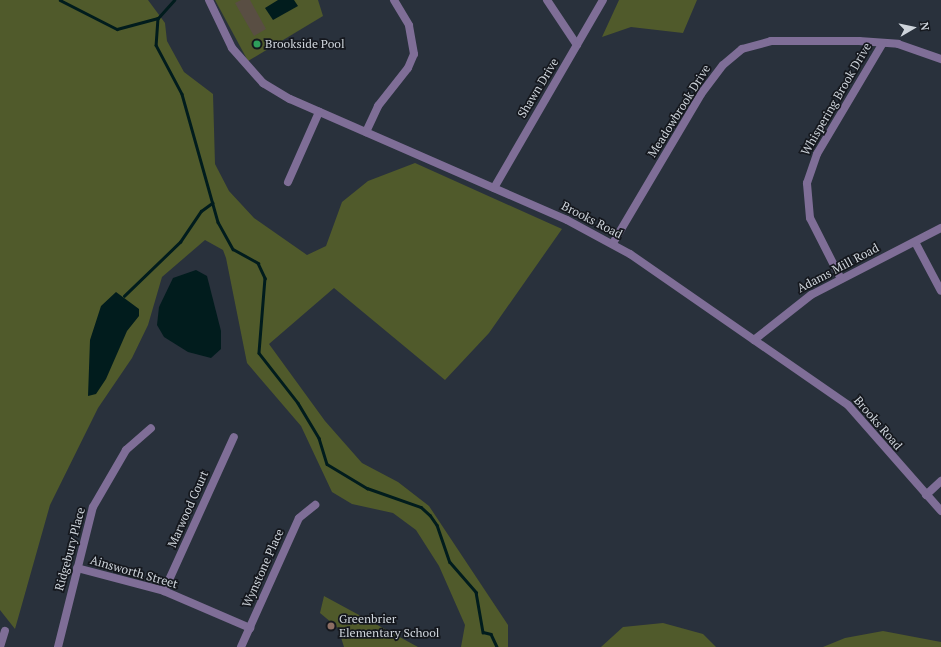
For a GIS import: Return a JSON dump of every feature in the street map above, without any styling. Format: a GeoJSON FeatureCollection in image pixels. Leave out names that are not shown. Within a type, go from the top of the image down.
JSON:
{"type":"FeatureCollection","features":[{"type":"Feature","properties":{"kind":"street","name":"Brooks Road"},"geometry":{"type":"LineString","coordinates":[[209,0],[232,48],[249,70],[276,92],[494,188],[612,243],[848,405],[941,511]]}},
{"type":"Feature","properties":{"kind":"street"},"geometry":{"type":"LineString","coordinates":[[366,132],[378,106],[408,68],[414,54],[413,36],[394,0]]}},
{"type":"Feature","properties":{"kind":"street"},"geometry":{"type":"LineString","coordinates":[[547,0],[577,45]]}},
{"type":"Feature","properties":{"kind":"street","name":"Shawn Drive"},"geometry":{"type":"LineString","coordinates":[[494,188],[603,0]]}},
{"type":"Feature","properties":{"kind":"street","name":"Meadowbrook Drive"},"geometry":{"type":"LineString","coordinates":[[612,243],[701,94],[734,55],[751,45],[771,42],[883,43],[913,48],[941,59]]}},
{"type":"Feature","properties":{"kind":"street","name":"Whispering Brook Drive"},"geometry":{"type":"LineString","coordinates":[[841,279],[810,218],[807,183],[817,154],[883,43]]}},
{"type":"Feature","properties":{"kind":"street"},"geometry":{"type":"LineString","coordinates":[[288,182],[319,112]]}},
{"type":"Feature","properties":{"kind":"street","name":"Adams Mill Road"},"geometry":{"type":"LineString","coordinates":[[754,340],[796,304],[841,279],[941,228]]}},
{"type":"Feature","properties":{"kind":"street"},"geometry":{"type":"LineString","coordinates":[[915,242],[941,291]]}},
{"type":"Feature","properties":{"kind":"street","name":"Ridgebury Place"},"geometry":{"type":"LineString","coordinates":[[58,647],[93,507],[126,450],[151,428]]}},
{"type":"Feature","properties":{"kind":"street","name":"Marwood Court"},"geometry":{"type":"LineString","coordinates":[[164,591],[234,437]]}},
{"type":"Feature","properties":{"kind":"street"},"geometry":{"type":"LineString","coordinates":[[926,495],[941,481]]}},
{"type":"Feature","properties":{"kind":"street","name":"Wynstone Place"},"geometry":{"type":"LineString","coordinates":[[241,647],[299,518],[315,505]]}},
{"type":"Feature","properties":{"kind":"street","name":"Ainsworth Street"},"geometry":{"type":"LineString","coordinates":[[77,568],[164,591],[250,628]]}},
{"type":"Feature","properties":{"kind":"street"},"geometry":{"type":"LineString","coordinates":[[0,647],[5,630]]}},
{"type":"Feature","properties":{"kind":"green space"},"geometry":{"type":"Polygon","coordinates":[[[0,0],[148,0],[165,23],[167,41],[184,72],[213,94],[215,164],[229,191],[254,218],[307,255],[326,246],[342,202],[368,181],[415,163],[562,229],[489,333],[445,380],[334,288],[269,344],[325,421],[362,463],[398,482],[429,506],[508,625],[508,647],[461,647],[465,625],[439,566],[416,530],[393,513],[352,504],[332,492],[301,426],[247,363],[226,258],[223,250],[205,240],[162,277],[148,325],[132,358],[98,408],[50,505],[15,629],[0,610],[0,0]]]}},
{"type":"Feature","properties":{"kind":"green space","name":"Brookside Pool"},"geometry":{"type":"Polygon","coordinates":[[[215,0],[318,0],[323,16],[248,61],[215,0]]]}},
{"type":"Feature","properties":{"kind":"green space"},"geometry":{"type":"Polygon","coordinates":[[[619,0],[697,0],[683,33],[631,27],[602,37],[619,0]]]}},
{"type":"Feature","properties":{"kind":"green space"},"geometry":{"type":"Polygon","coordinates":[[[324,596],[418,647],[344,647],[338,628],[320,613],[324,596]]]}},
{"type":"Feature","properties":{"kind":"green space"},"geometry":{"type":"Polygon","coordinates":[[[663,623],[703,634],[716,647],[601,647],[623,627],[663,623]]]}},
{"type":"Feature","properties":{"kind":"green space"},"geometry":{"type":"Polygon","coordinates":[[[883,631],[941,642],[941,647],[823,647],[845,638],[883,631]]]}},
{"type":"Feature","properties":{"kind":"shaded area"},"geometry":{"type":"Polygon","coordinates":[[[278,0],[294,0],[298,6],[273,20],[265,8],[278,0]]]}},
{"type":"Feature","properties":{"kind":"shaded area"},"geometry":{"type":"Polygon","coordinates":[[[196,270],[207,276],[221,331],[221,349],[211,358],[188,352],[164,337],[157,325],[159,307],[173,278],[196,270]]]}},
{"type":"Feature","properties":{"kind":"shaded area"},"geometry":{"type":"Polygon","coordinates":[[[116,292],[139,309],[139,316],[127,331],[106,379],[96,394],[88,396],[90,340],[101,306],[116,292]]]}},
{"type":"Feature","properties":{"kind":"building"},"geometry":{"type":"Polygon","coordinates":[[[241,0],[250,0],[266,29],[254,36],[235,3],[241,0]]]}},
{"type":"Feature","properties":{"kind":"waterway"},"geometry":{"type":"LineString","coordinates":[[60,0],[117,29],[158,18],[174,0]]}},
{"type":"Feature","properties":{"kind":"waterway"},"geometry":{"type":"LineString","coordinates":[[158,18],[156,45],[182,94],[218,222],[233,249],[258,263],[265,278],[259,353],[298,403],[319,438],[327,464],[367,488],[421,507],[430,515],[437,525],[450,562],[476,592],[483,632],[491,634],[497,647]]}},
{"type":"Feature","properties":{"kind":"waterway"},"geometry":{"type":"LineString","coordinates":[[124,296],[180,242],[201,211],[212,203]]}},
{"type":"Feature","properties":{"kind":"place","name":"Brookside Pool"},"geometry":{"type":"Point","coordinates":[257,44]}},
{"type":"Feature","properties":{"kind":"place","name":"Greenbrier Elementary School"},"geometry":{"type":"Point","coordinates":[331,626]}}]}
